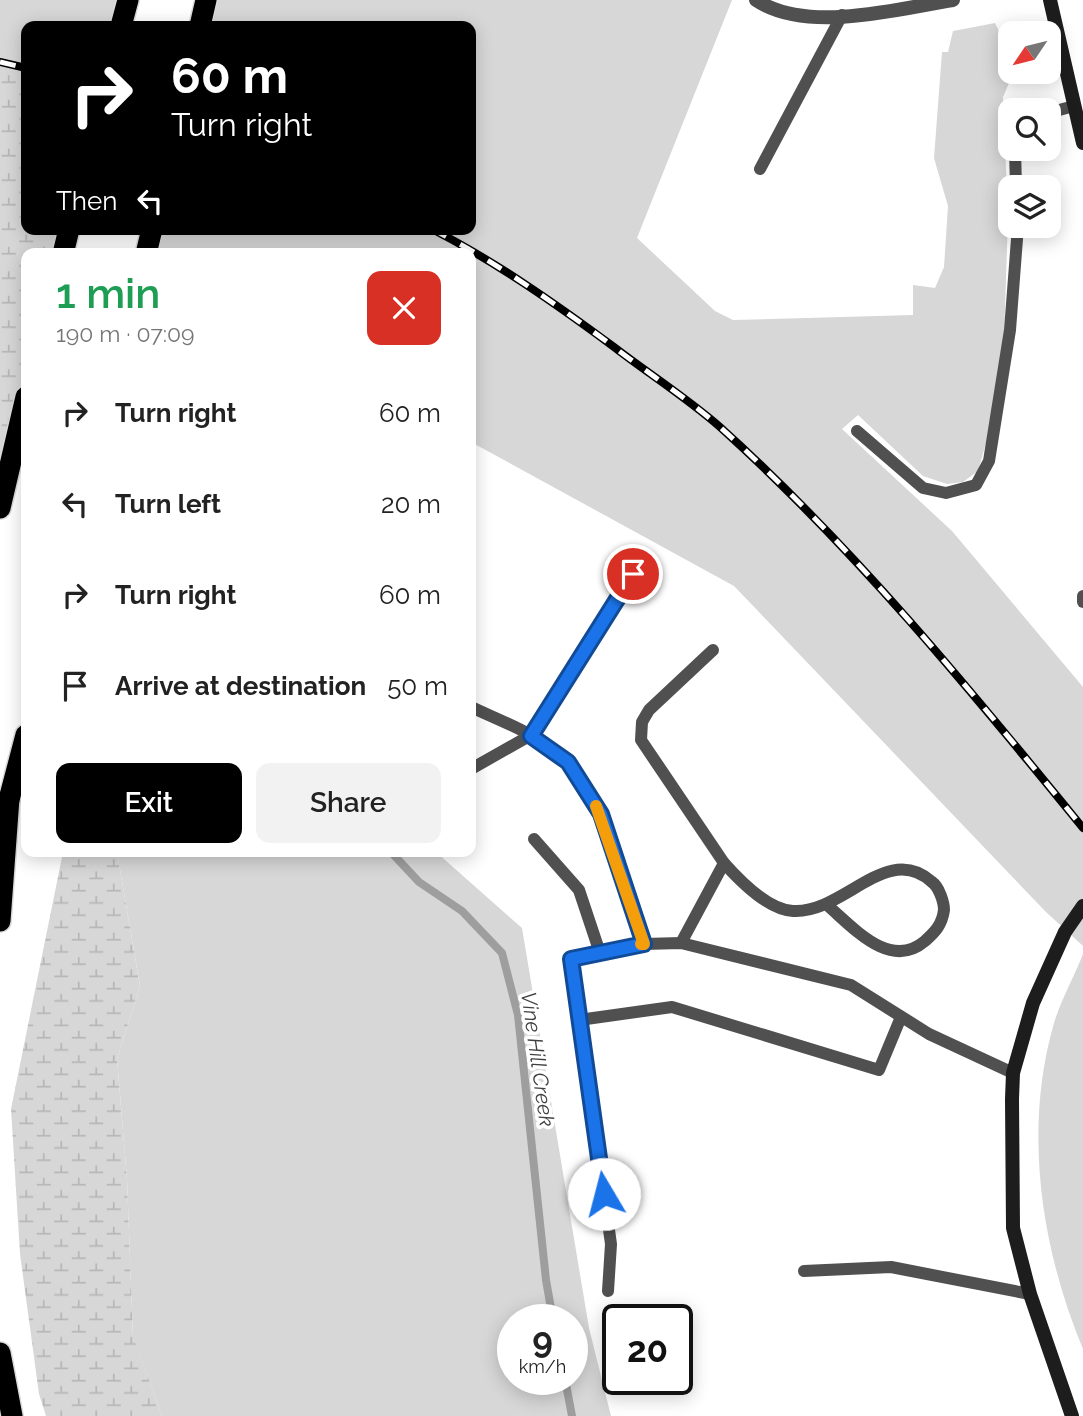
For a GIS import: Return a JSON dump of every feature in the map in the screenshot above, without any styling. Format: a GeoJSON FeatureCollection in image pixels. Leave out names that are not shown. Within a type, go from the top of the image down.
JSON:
{"type":"FeatureCollection","features":[{"type":"Feature","properties":{"kind":"highway"},"geometry":{"type":"LineString","coordinates":[[122,21],[128,0]]}},
{"type":"Feature","properties":{"kind":"highway"},"geometry":{"type":"LineString","coordinates":[[201,21],[206,0]]}},
{"type":"Feature","properties":{"kind":"highway"},"geometry":{"type":"LineString","coordinates":[[0,508],[21,417]]}},
{"type":"Feature","properties":{"kind":"highway"},"geometry":{"type":"LineString","coordinates":[[0,466],[20,421]]}},
{"type":"Feature","properties":{"kind":"highway"},"geometry":{"type":"LineString","coordinates":[[0,835],[21,754]]}},
{"type":"Feature","properties":{"kind":"highway"},"geometry":{"type":"LineString","coordinates":[[0,921],[9,798]]}},
{"type":"Feature","properties":{"kind":"highway"},"geometry":{"type":"LineString","coordinates":[[0,1353],[12,1416]]}},
{"type":"Feature","properties":{"kind":"main road"},"geometry":{"type":"LineString","coordinates":[[1050,0],[1083,143]]}},
{"type":"Feature","properties":{"kind":"main road"},"geometry":{"type":"LineString","coordinates":[[1072,1416],[1030,1294],[1013,1228],[1013,1073],[1033,1003],[1065,932],[1083,906]]}},
{"type":"Feature","properties":{"kind":"street"},"geometry":{"type":"LineString","coordinates":[[756,0],[766,7],[804,18],[953,0]]}},
{"type":"Feature","properties":{"kind":"lane"},"geometry":{"type":"LineString","coordinates":[[760,169],[842,15]]}},
{"type":"Feature","properties":{"kind":"lane"},"geometry":{"type":"LineString","coordinates":[[1061,110],[1074,106]]}},
{"type":"Feature","properties":{"kind":"lane"},"geometry":{"type":"LineString","coordinates":[[857,431],[923,488],[946,493],[976,485],[989,461],[1010,330],[1017,238]]}},
{"type":"Feature","properties":{"kind":"lane"},"geometry":{"type":"LineString","coordinates":[[476,766],[531,736],[633,574]]}},
{"type":"Feature","properties":{"kind":"lane"},"geometry":{"type":"LineString","coordinates":[[1083,596],[1083,602]]}},
{"type":"Feature","properties":{"kind":"lane"},"geometry":{"type":"LineString","coordinates":[[713,650],[649,710],[642,722],[641,740],[724,863],[738,879],[773,904],[789,911],[827,905],[895,867],[920,871],[937,886],[944,908],[939,928],[916,948],[897,952],[871,943],[827,905]]}},
{"type":"Feature","properties":{"kind":"lane"},"geometry":{"type":"LineString","coordinates":[[476,710],[531,736],[568,762],[601,814],[644,944]]}},
{"type":"Feature","properties":{"kind":"lane"},"geometry":{"type":"LineString","coordinates":[[534,839],[579,890],[600,953]]}},
{"type":"Feature","properties":{"kind":"lane"},"geometry":{"type":"LineString","coordinates":[[681,943],[724,863]]}},
{"type":"Feature","properties":{"kind":"lane"},"geometry":{"type":"LineString","coordinates":[[608,1291],[611,1244],[571,959],[644,944],[681,943],[851,985],[929,1034],[1013,1073]]}},
{"type":"Feature","properties":{"kind":"lane"},"geometry":{"type":"LineString","coordinates":[[579,1020],[672,1007],[879,1070],[901,1017]]}},
{"type":"Feature","properties":{"kind":"lane"},"geometry":{"type":"LineString","coordinates":[[804,1271],[891,1267],[1030,1294]]}},
{"type":"Feature","properties":{"kind":"green space"},"geometry":{"type":"Polygon","coordinates":[[[0,0],[130,0],[124,21],[21,21],[21,67],[0,62],[0,0]]]}},
{"type":"Feature","properties":{"kind":"green space"},"geometry":{"type":"Polygon","coordinates":[[[206,0],[732,0],[637,238],[715,311],[733,320],[913,315],[913,285],[935,288],[944,267],[948,206],[934,158],[942,52],[948,52],[953,31],[995,23],[998,29],[998,84],[1009,84],[1003,98],[998,98],[998,161],[1006,161],[1006,175],[998,175],[998,238],[1007,238],[1004,340],[986,443],[978,471],[963,482],[947,484],[923,476],[858,415],[842,429],[952,531],[1083,687],[1083,946],[1046,912],[734,586],[476,445],[476,248],[147,248],[151,235],[476,235],[476,21],[201,21],[206,0]]]}},
{"type":"Feature","properties":{"kind":"green space"},"geometry":{"type":"Polygon","coordinates":[[[0,62],[21,67],[21,235],[69,235],[65,248],[21,248],[21,410],[0,465],[0,62]]]}},
{"type":"Feature","properties":{"kind":"green space"},"geometry":{"type":"Polygon","coordinates":[[[62,857],[118,857],[140,986],[117,1059],[127,1179],[133,1336],[162,1416],[46,1416],[39,1394],[20,1254],[11,1109],[62,857]]]}},
{"type":"Feature","properties":{"kind":"green space"},"geometry":{"type":"Polygon","coordinates":[[[118,857],[442,857],[522,928],[585,1304],[497,1304],[497,1395],[588,1395],[588,1322],[602,1380],[602,1395],[606,1395],[611,1416],[162,1416],[133,1337],[127,1179],[117,1059],[140,986],[118,857]]]}},
{"type":"Feature","properties":{"kind":"green space"},"geometry":{"type":"Polygon","coordinates":[[[1083,954],[1083,1349],[1068,1310],[1047,1230],[1038,1147],[1045,1064],[1054,1023],[1083,954]]]}},
{"type":"Feature","properties":{"kind":"waterway","name":"Vine Hill Creek"},"geometry":{"type":"LineString","coordinates":[[396,857],[419,882],[462,911],[502,953],[518,1015],[550,1304]]}},
{"type":"Feature","properties":{"kind":"waterway","name":"Vine Hill Creek"},"geometry":{"type":"LineString","coordinates":[[568,1395],[572,1416]]}},
{"type":"Feature","properties":{"kind":"railway"},"geometry":{"type":"LineString","coordinates":[[0,62],[21,67]]}},
{"type":"Feature","properties":{"kind":"railway"},"geometry":{"type":"LineString","coordinates":[[443,235],[466,248]]}},
{"type":"Feature","properties":{"kind":"railway"},"geometry":{"type":"LineString","coordinates":[[476,253],[548,299],[681,396],[720,427],[769,473],[909,620],[1083,828]]}},
{"type":"Feature","properties":{"kind":"slow traffic"},"geometry":{"type":"LineString","coordinates":[[596,806],[644,944],[641,944]]}},
{"type":"Feature","properties":{"kind":"route"},"geometry":{"type":"LineString","coordinates":[[604,1194],[571,959],[644,944],[601,814],[568,762],[531,736],[633,574]]}}]}
